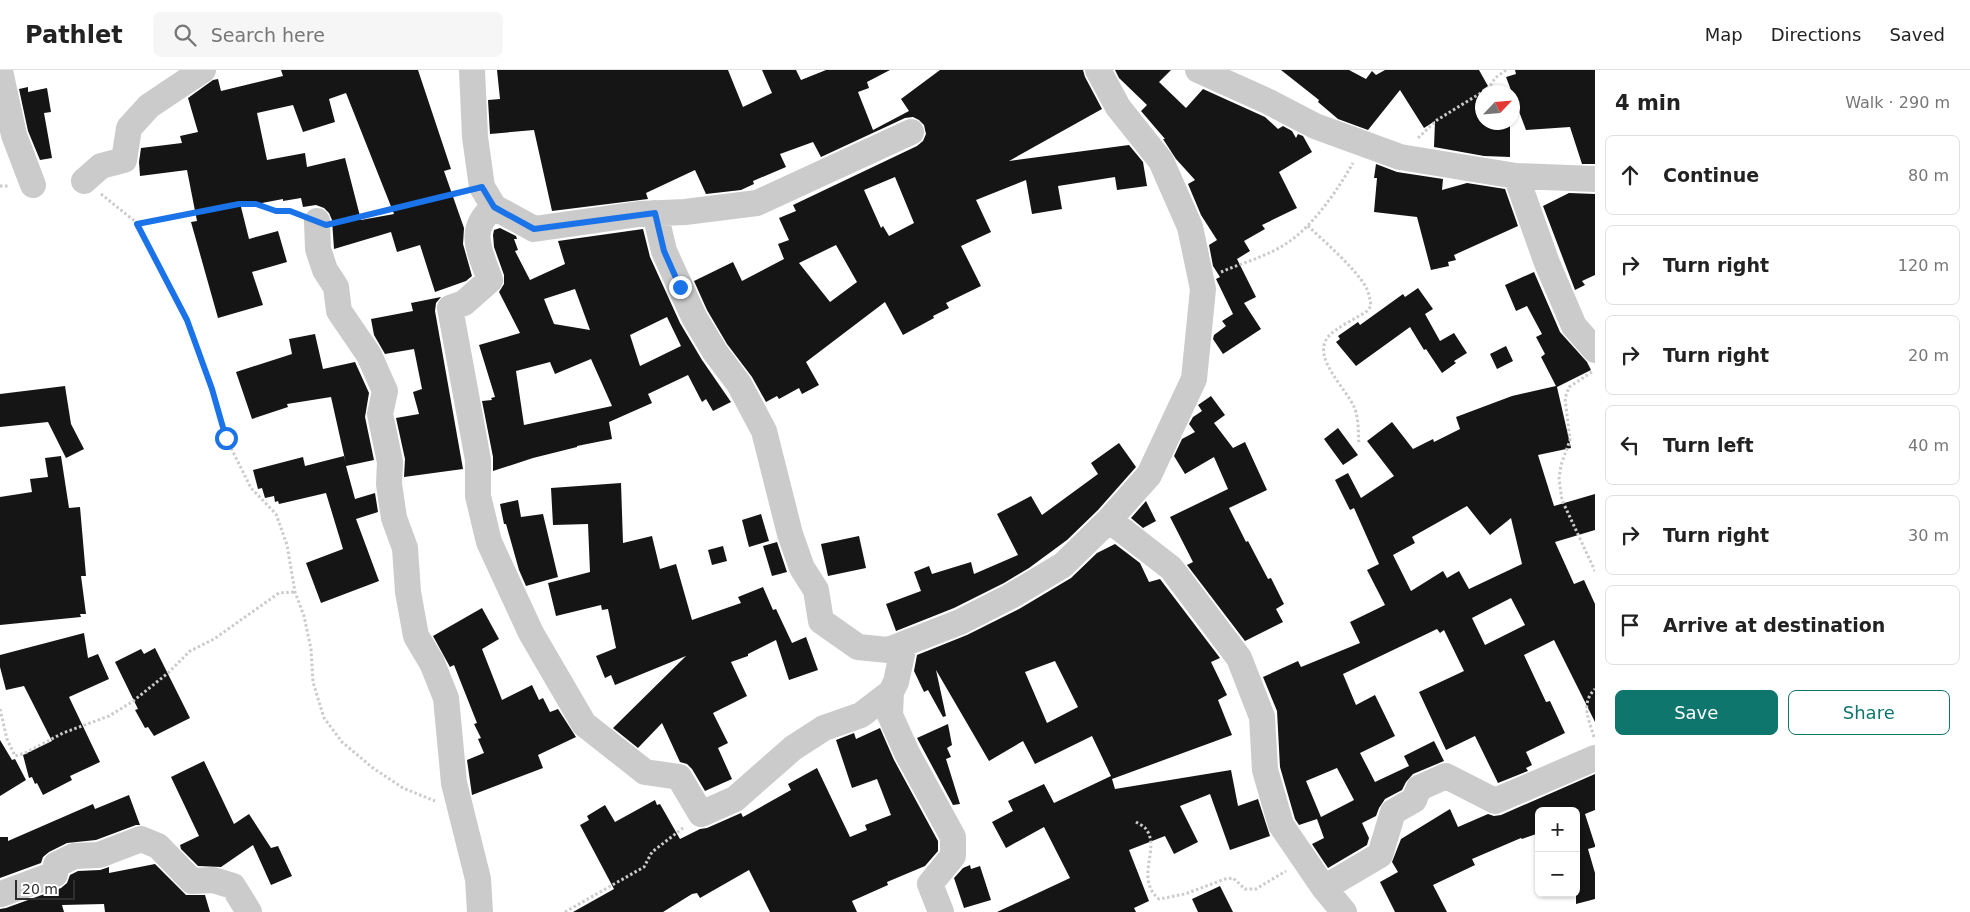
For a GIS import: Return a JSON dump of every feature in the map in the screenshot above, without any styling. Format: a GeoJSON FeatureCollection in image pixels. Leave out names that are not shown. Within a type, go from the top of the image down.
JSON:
{"type":"FeatureCollection","features":[{"type":"Feature","properties":{"kind":"street"},"geometry":{"type":"LineString","coordinates":[[84,181],[101,166],[124,160],[129,128],[149,106],[203,70]]}},
{"type":"Feature","properties":{"kind":"street"},"geometry":{"type":"LineString","coordinates":[[472,70],[475,137],[488,197],[485,214],[478,226],[476,240],[490,280],[464,303],[450,308],[478,460],[478,496],[489,542],[531,633],[584,724],[645,772],[678,776],[701,814],[736,799],[793,748],[824,728],[861,715],[891,692]]}},
{"type":"Feature","properties":{"kind":"street"},"geometry":{"type":"LineString","coordinates":[[655,213],[664,251],[694,317],[715,352],[739,384],[764,431],[790,534],[802,568],[816,590],[821,622],[858,647],[888,650],[904,645],[960,622],[1011,596],[1063,566],[1109,520],[1149,475],[1194,379],[1203,289],[1190,227],[1160,160],[1118,107],[1098,70]]}},
{"type":"Feature","properties":{"kind":"street"},"geometry":{"type":"LineString","coordinates":[[1198,70],[1269,102],[1315,126],[1400,157],[1516,176],[1595,179]]}},
{"type":"Feature","properties":{"kind":"street"},"geometry":{"type":"LineString","coordinates":[[0,71],[14,135],[33,185]]}},
{"type":"Feature","properties":{"kind":"street"},"geometry":{"type":"LineString","coordinates":[[488,197],[534,229],[655,213],[685,212],[757,203],[911,132]]}},
{"type":"Feature","properties":{"kind":"street"},"geometry":{"type":"LineString","coordinates":[[1516,176],[1547,263],[1574,326],[1595,350]]}},
{"type":"Feature","properties":{"kind":"street"},"geometry":{"type":"LineString","coordinates":[[316,221],[318,249],[325,270],[336,287],[338,311],[368,355],[384,391],[380,414],[390,462],[389,484],[394,518],[405,548],[408,592],[416,636],[432,663],[446,698],[454,783],[478,879],[480,912]]}},
{"type":"Feature","properties":{"kind":"street"},"geometry":{"type":"LineString","coordinates":[[1109,520],[1171,568],[1239,658],[1262,717],[1265,770],[1281,825],[1324,888],[1344,912]]}},
{"type":"Feature","properties":{"kind":"street"},"geometry":{"type":"LineString","coordinates":[[904,645],[896,682],[891,692],[890,715],[904,746],[953,837],[953,856],[930,884],[941,912]]}},
{"type":"Feature","properties":{"kind":"street"},"geometry":{"type":"LineString","coordinates":[[1324,888],[1380,855],[1394,812],[1414,800],[1419,788],[1446,776],[1495,801],[1595,758]]}},
{"type":"Feature","properties":{"kind":"street"},"geometry":{"type":"LineString","coordinates":[[4,899],[54,874],[56,865],[74,856],[99,855],[141,838],[158,846],[192,881],[213,880],[233,886],[249,912]]}},
{"type":"Feature","properties":{"kind":"path"},"geometry":{"type":"LineString","coordinates":[[1400,157],[1437,120],[1489,88],[1495,78],[1506,70]]}},
{"type":"Feature","properties":{"kind":"path"},"geometry":{"type":"LineString","coordinates":[[1203,289],[1218,273],[1285,244],[1308,226],[1344,178],[1364,143]]}},
{"type":"Feature","properties":{"kind":"path"},"geometry":{"type":"LineString","coordinates":[[84,181],[137,224],[187,320],[212,389],[226,438],[251,488],[276,514],[287,545],[295,592],[304,616],[311,649],[313,682],[324,718],[342,742],[373,768],[403,788],[441,803],[459,802]]}},
{"type":"Feature","properties":{"kind":"path"},"geometry":{"type":"LineString","coordinates":[[0,186],[33,185]]}},
{"type":"Feature","properties":{"kind":"path"},"geometry":{"type":"LineString","coordinates":[[137,224],[239,204],[256,204],[276,211],[290,211],[326,225],[488,197]]}},
{"type":"Feature","properties":{"kind":"path"},"geometry":{"type":"LineString","coordinates":[[1308,226],[1358,276],[1369,295],[1371,306],[1367,311],[1329,335],[1323,348],[1329,368],[1354,408],[1359,444]]}},
{"type":"Feature","properties":{"kind":"path"},"geometry":{"type":"LineString","coordinates":[[1595,370],[1570,387],[1565,398],[1570,440],[1561,465],[1559,479],[1562,500],[1595,572]]}},
{"type":"Feature","properties":{"kind":"path"},"geometry":{"type":"LineString","coordinates":[[0,709],[7,739],[15,756],[25,754],[63,733],[109,716],[132,702],[168,673],[190,651],[214,638],[279,593],[295,592]]}},
{"type":"Feature","properties":{"kind":"path"},"geometry":{"type":"LineString","coordinates":[[1595,689],[1588,696],[1586,704],[1595,740]]}},
{"type":"Feature","properties":{"kind":"path"},"geometry":{"type":"LineString","coordinates":[[565,912],[644,867],[652,852],[701,814]]}},
{"type":"Feature","properties":{"kind":"path"},"geometry":{"type":"LineString","coordinates":[[1136,822],[1146,828],[1151,842],[1147,874],[1149,886],[1159,900],[1185,894],[1225,879],[1233,878],[1245,889],[1256,890],[1279,875],[1307,862]]}},
{"type":"Feature","properties":{"kind":"building"},"geometry":{"type":"Polygon","coordinates":[[[281,70],[418,70],[451,169],[444,171],[464,228],[463,244],[472,276],[466,281],[435,292],[420,245],[397,252],[391,232],[334,249],[332,220],[324,208],[316,205],[303,207],[301,198],[283,201],[283,199],[241,207],[249,239],[278,231],[287,262],[252,272],[263,305],[218,318],[191,222],[197,221],[187,170],[140,176],[141,148],[182,143],[180,136],[198,132],[188,98],[213,80],[218,79],[221,91],[283,76],[281,70]],[[346,93],[329,99],[335,122],[303,132],[293,105],[257,113],[267,160],[305,153],[307,167],[345,158],[361,220],[394,214],[346,93]]]}},
{"type":"Feature","properties":{"kind":"building"},"geometry":{"type":"Polygon","coordinates":[[[497,70],[728,70],[743,107],[772,93],[762,70],[796,70],[801,80],[826,70],[890,70],[867,82],[869,88],[858,92],[873,130],[909,111],[901,99],[940,70],[1083,70],[1102,109],[1009,161],[1129,145],[1143,162],[1147,186],[1117,190],[1115,177],[1058,186],[1062,209],[1032,214],[1026,180],[976,200],[991,232],[961,246],[981,286],[946,303],[949,308],[903,335],[885,302],[806,362],[819,385],[802,394],[799,388],[779,399],[777,396],[766,402],[752,377],[727,344],[707,310],[694,281],[733,262],[742,281],[784,259],[778,244],[789,240],[779,218],[796,211],[793,205],[917,146],[923,141],[926,134],[924,125],[913,117],[905,118],[821,157],[813,142],[780,154],[786,167],[753,181],[754,184],[741,190],[706,194],[695,170],[646,193],[648,199],[552,211],[534,130],[490,134],[488,100],[500,99],[497,70]],[[895,177],[864,190],[881,228],[883,226],[889,236],[914,223],[895,177]],[[836,245],[799,263],[830,302],[857,282],[836,245]]]}},
{"type":"Feature","properties":{"kind":"building"},"geometry":{"type":"Polygon","coordinates":[[[1115,70],[1171,70],[1159,82],[1186,108],[1203,89],[1265,117],[1278,129],[1283,126],[1292,131],[1296,138],[1298,134],[1303,136],[1312,152],[1279,172],[1297,208],[1262,225],[1265,229],[1244,241],[1250,251],[1237,259],[1256,297],[1244,303],[1261,329],[1223,354],[1213,339],[1214,335],[1226,326],[1222,321],[1233,314],[1216,279],[1220,277],[1213,266],[1209,245],[1217,240],[1201,215],[1188,184],[1195,180],[1176,159],[1163,139],[1165,139],[1141,111],[1147,105],[1119,78],[1115,70]]]}},
{"type":"Feature","properties":{"kind":"building"},"geometry":{"type":"Polygon","coordinates":[[[1281,70],[1349,70],[1366,79],[1372,71],[1376,75],[1385,70],[1479,70],[1487,85],[1475,85],[1475,130],[1510,130],[1510,157],[1484,156],[1434,147],[1435,121],[1424,128],[1400,90],[1368,130],[1338,119],[1318,102],[1319,100],[1281,70]]]}},
{"type":"Feature","properties":{"kind":"building"},"geometry":{"type":"Polygon","coordinates":[[[1515,70],[1595,70],[1595,164],[1582,164],[1570,127],[1526,130],[1520,114],[1520,85],[1509,85],[1506,77],[1516,74],[1515,70]]]}},
{"type":"Feature","properties":{"kind":"building"},"geometry":{"type":"Polygon","coordinates":[[[28,87],[28,92],[47,88],[51,112],[44,113],[52,158],[40,160],[28,131],[19,89],[28,87]]]}},
{"type":"Feature","properties":{"kind":"building"},"geometry":{"type":"Polygon","coordinates":[[[1376,164],[1397,172],[1443,179],[1442,190],[1467,183],[1505,189],[1518,226],[1454,255],[1456,260],[1448,262],[1449,266],[1431,270],[1417,217],[1374,212],[1377,178],[1374,178],[1376,164]]]}},
{"type":"Feature","properties":{"kind":"building"},"geometry":{"type":"Polygon","coordinates":[[[1569,193],[1595,194],[1595,275],[1582,281],[1585,285],[1575,290],[1543,206],[1569,193]]]}},
{"type":"Feature","properties":{"kind":"building"},"geometry":{"type":"Polygon","coordinates":[[[500,228],[516,236],[517,239],[514,239],[518,250],[515,251],[530,280],[565,264],[558,241],[643,229],[650,257],[680,323],[702,360],[731,402],[713,411],[706,399],[702,402],[688,375],[648,394],[652,403],[609,422],[612,439],[577,446],[493,471],[493,457],[482,401],[492,400],[491,398],[495,397],[479,345],[520,333],[499,292],[504,284],[504,275],[494,247],[494,230],[500,228]],[[575,289],[544,299],[554,324],[590,330],[575,289]],[[667,317],[630,335],[640,366],[681,346],[667,317]],[[591,359],[555,374],[550,362],[516,371],[524,425],[612,406],[591,359]]]}},
{"type":"Feature","properties":{"kind":"building"},"geometry":{"type":"Polygon","coordinates":[[[1534,272],[1560,332],[1587,362],[1591,370],[1557,387],[1571,448],[1538,455],[1554,506],[1595,494],[1595,530],[1555,542],[1574,584],[1584,580],[1595,604],[1595,722],[1554,640],[1524,655],[1546,702],[1550,701],[1565,733],[1526,752],[1532,765],[1526,768],[1528,771],[1498,783],[1475,736],[1446,750],[1419,692],[1464,671],[1444,630],[1440,633],[1437,629],[1343,674],[1356,705],[1375,695],[1395,736],[1360,753],[1375,782],[1409,766],[1404,756],[1434,741],[1444,761],[1413,774],[1402,790],[1385,799],[1376,816],[1362,823],[1369,838],[1367,845],[1328,868],[1312,844],[1324,838],[1317,819],[1299,825],[1295,819],[1280,767],[1277,711],[1263,677],[1298,661],[1301,667],[1360,643],[1350,622],[1385,605],[1367,570],[1379,564],[1354,508],[1350,510],[1335,480],[1348,473],[1361,498],[1394,476],[1367,441],[1392,422],[1413,449],[1433,439],[1434,442],[1460,429],[1456,417],[1512,396],[1556,386],[1541,357],[1545,354],[1536,337],[1542,334],[1527,306],[1516,311],[1505,285],[1534,272]],[[1467,506],[1412,537],[1415,543],[1393,555],[1411,591],[1443,571],[1447,578],[1459,571],[1469,589],[1522,564],[1511,518],[1490,535],[1467,506]],[[1511,598],[1472,618],[1485,645],[1525,625],[1511,598]],[[1337,768],[1306,781],[1321,817],[1354,800],[1337,768]]]}},
{"type":"Feature","properties":{"kind":"building"},"geometry":{"type":"Polygon","coordinates":[[[1418,288],[1433,309],[1425,314],[1440,341],[1454,333],[1467,353],[1454,361],[1456,363],[1442,373],[1426,349],[1424,350],[1410,327],[1356,366],[1336,342],[1340,339],[1338,336],[1358,322],[1360,325],[1403,294],[1405,297],[1418,288]]]}},
{"type":"Feature","properties":{"kind":"building"},"geometry":{"type":"Polygon","coordinates":[[[441,297],[436,303],[435,311],[463,469],[404,477],[405,459],[396,418],[419,414],[413,392],[422,389],[414,349],[385,354],[374,335],[371,319],[413,311],[411,303],[441,297]]]}},
{"type":"Feature","properties":{"kind":"building"},"geometry":{"type":"Polygon","coordinates":[[[315,334],[323,369],[355,362],[369,393],[365,417],[374,460],[346,466],[355,499],[375,493],[378,512],[356,519],[379,581],[321,603],[306,563],[343,549],[326,493],[279,504],[278,501],[275,502],[274,496],[265,498],[262,488],[258,489],[253,470],[303,457],[305,466],[344,456],[346,464],[331,397],[287,404],[288,407],[252,419],[236,372],[292,354],[289,339],[315,334]]]}},
{"type":"Feature","properties":{"kind":"building"},"geometry":{"type":"Polygon","coordinates":[[[1506,346],[1513,361],[1497,369],[1490,354],[1506,346]]]}},
{"type":"Feature","properties":{"kind":"building"},"geometry":{"type":"Polygon","coordinates":[[[65,386],[71,424],[84,449],[66,458],[48,422],[0,427],[0,394],[65,386]]]}},
{"type":"Feature","properties":{"kind":"building"},"geometry":{"type":"Polygon","coordinates":[[[1211,396],[1225,415],[1214,423],[1233,448],[1245,442],[1267,490],[1229,508],[1246,542],[1248,541],[1268,579],[1271,578],[1284,604],[1276,609],[1283,622],[1245,641],[1187,565],[1193,562],[1170,517],[1228,489],[1214,457],[1185,474],[1174,456],[1182,439],[1195,432],[1189,424],[1193,417],[1202,411],[1198,405],[1211,396]]]}},
{"type":"Feature","properties":{"kind":"building"},"geometry":{"type":"Polygon","coordinates":[[[1338,428],[1358,455],[1343,465],[1324,439],[1338,428]]]}},
{"type":"Feature","properties":{"kind":"building"},"geometry":{"type":"Polygon","coordinates":[[[1119,443],[1136,467],[1098,510],[1067,540],[1029,568],[1004,583],[954,608],[896,631],[886,604],[921,591],[914,572],[929,566],[932,574],[971,562],[974,574],[1018,555],[997,514],[1031,496],[1042,515],[1098,474],[1091,463],[1119,443]]]}},
{"type":"Feature","properties":{"kind":"building"},"geometry":{"type":"Polygon","coordinates":[[[61,456],[69,508],[80,507],[86,576],[81,576],[86,614],[80,614],[81,617],[0,625],[0,497],[32,492],[30,479],[48,477],[45,458],[61,456]]]}},
{"type":"Feature","properties":{"kind":"building"},"geometry":{"type":"Polygon","coordinates":[[[621,483],[623,543],[652,536],[660,569],[676,564],[692,620],[741,603],[738,597],[763,587],[773,610],[776,609],[792,643],[806,637],[818,670],[789,680],[776,640],[748,654],[748,656],[731,662],[747,696],[713,713],[728,743],[718,748],[732,779],[705,791],[692,769],[687,764],[680,762],[662,723],[638,748],[613,728],[686,656],[615,685],[611,675],[605,678],[596,656],[616,648],[608,609],[602,610],[601,605],[556,616],[548,583],[590,572],[588,524],[553,525],[551,488],[621,483]]]}},
{"type":"Feature","properties":{"kind":"building"},"geometry":{"type":"Polygon","coordinates":[[[518,500],[521,517],[543,514],[558,577],[526,586],[519,570],[506,524],[504,524],[500,504],[518,500]]]}},
{"type":"Feature","properties":{"kind":"building"},"geometry":{"type":"Polygon","coordinates":[[[1146,501],[1156,521],[1143,528],[1131,518],[1146,501]]]}},
{"type":"Feature","properties":{"kind":"building"},"geometry":{"type":"Polygon","coordinates":[[[761,514],[769,541],[749,547],[742,520],[761,514]]]}},
{"type":"Feature","properties":{"kind":"building"},"geometry":{"type":"Polygon","coordinates":[[[859,536],[866,568],[828,576],[821,544],[859,536]]]}},
{"type":"Feature","properties":{"kind":"building"},"geometry":{"type":"Polygon","coordinates":[[[777,542],[787,572],[772,576],[763,546],[777,542]]]}},
{"type":"Feature","properties":{"kind":"building"},"geometry":{"type":"Polygon","coordinates":[[[1115,544],[1140,563],[1149,582],[1160,579],[1220,658],[1211,662],[1227,695],[1218,700],[1232,735],[1112,779],[1115,789],[1231,770],[1238,806],[1258,799],[1270,836],[1230,850],[1210,794],[1180,806],[1198,842],[1174,854],[1165,836],[1129,850],[1149,901],[1134,908],[1136,912],[997,912],[1070,878],[1044,827],[1006,848],[992,822],[1013,811],[1008,801],[1044,784],[1054,803],[1111,776],[1092,736],[1035,764],[1023,741],[989,761],[936,670],[946,716],[943,717],[928,690],[924,692],[914,671],[917,655],[967,635],[1019,609],[1071,578],[1097,553],[1115,544]],[[1055,661],[1025,672],[1047,723],[1078,707],[1055,661]]]}},
{"type":"Feature","properties":{"kind":"building"},"geometry":{"type":"Polygon","coordinates":[[[723,546],[727,561],[712,565],[708,550],[723,546]]]}},
{"type":"Feature","properties":{"kind":"building"},"geometry":{"type":"Polygon","coordinates":[[[482,608],[499,639],[482,649],[502,700],[532,685],[539,700],[543,698],[550,712],[558,709],[576,737],[538,755],[543,768],[472,795],[467,760],[484,753],[478,739],[481,738],[474,724],[477,723],[454,665],[450,667],[433,636],[482,608]]]}},
{"type":"Feature","properties":{"kind":"building"},"geometry":{"type":"Polygon","coordinates":[[[84,633],[88,658],[98,654],[109,679],[69,697],[100,762],[70,776],[72,780],[43,795],[37,783],[35,784],[32,777],[29,778],[23,755],[52,741],[24,686],[6,690],[0,667],[0,655],[84,633]]]}},
{"type":"Feature","properties":{"kind":"building"},"geometry":{"type":"Polygon","coordinates":[[[155,648],[190,718],[154,736],[148,727],[145,728],[135,710],[138,709],[115,662],[141,649],[144,654],[155,648]]]}},
{"type":"Feature","properties":{"kind":"building"},"geometry":{"type":"Polygon","coordinates":[[[948,724],[952,745],[947,748],[951,757],[946,759],[960,804],[953,805],[917,738],[948,724]]]}},
{"type":"Feature","properties":{"kind":"building"},"geometry":{"type":"Polygon","coordinates":[[[880,728],[894,760],[938,841],[938,851],[925,866],[887,882],[888,885],[852,901],[857,912],[770,912],[749,870],[700,898],[697,893],[692,894],[663,912],[573,912],[614,889],[580,825],[589,820],[587,816],[605,805],[615,822],[655,800],[657,805],[660,804],[680,839],[741,813],[743,817],[791,790],[788,784],[817,768],[850,837],[867,830],[865,825],[891,815],[877,779],[852,788],[836,740],[854,733],[856,739],[880,728]]]}},
{"type":"Feature","properties":{"kind":"building"},"geometry":{"type":"Polygon","coordinates":[[[0,740],[12,760],[15,759],[26,780],[0,796],[0,740]]]}},
{"type":"Feature","properties":{"kind":"building"},"geometry":{"type":"Polygon","coordinates":[[[204,761],[234,824],[249,814],[271,848],[278,846],[292,876],[271,885],[253,845],[221,867],[198,866],[181,849],[180,845],[199,836],[171,777],[204,761]]]}},
{"type":"Feature","properties":{"kind":"building"},"geometry":{"type":"Polygon","coordinates":[[[1595,774],[1595,810],[1585,814],[1595,845],[1595,847],[1588,849],[1595,873],[1595,899],[1576,904],[1576,897],[1580,897],[1580,807],[1535,807],[1535,834],[1521,838],[1472,859],[1475,865],[1433,885],[1447,912],[1395,912],[1380,882],[1398,872],[1392,862],[1401,839],[1450,809],[1458,827],[1488,814],[1494,816],[1501,815],[1595,774]]]}},
{"type":"Feature","properties":{"kind":"building"},"geometry":{"type":"Polygon","coordinates":[[[129,795],[140,825],[96,840],[67,843],[49,852],[43,857],[41,863],[0,878],[0,837],[8,837],[8,841],[93,804],[95,809],[129,795]]]}},
{"type":"Feature","properties":{"kind":"building"},"geometry":{"type":"Polygon","coordinates":[[[155,864],[186,895],[205,895],[210,912],[105,912],[104,904],[62,905],[64,912],[0,912],[0,909],[61,888],[67,883],[70,875],[78,871],[100,870],[109,867],[109,873],[155,864]]]}},
{"type":"Feature","properties":{"kind":"building"},"geometry":{"type":"Polygon","coordinates":[[[970,865],[971,869],[980,866],[991,900],[964,908],[954,878],[963,868],[970,865]]]}},
{"type":"Feature","properties":{"kind":"building"},"geometry":{"type":"Polygon","coordinates":[[[1220,886],[1233,912],[1198,912],[1192,899],[1220,886]]]}},
{"type":"Feature","properties":{"kind":"route"},"geometry":{"type":"LineString","coordinates":[[226,438],[212,389],[187,320],[137,224],[239,204],[256,204],[276,211],[290,211],[326,225],[482,187],[494,207],[534,229],[655,213],[664,251],[680,287]]}}]}
